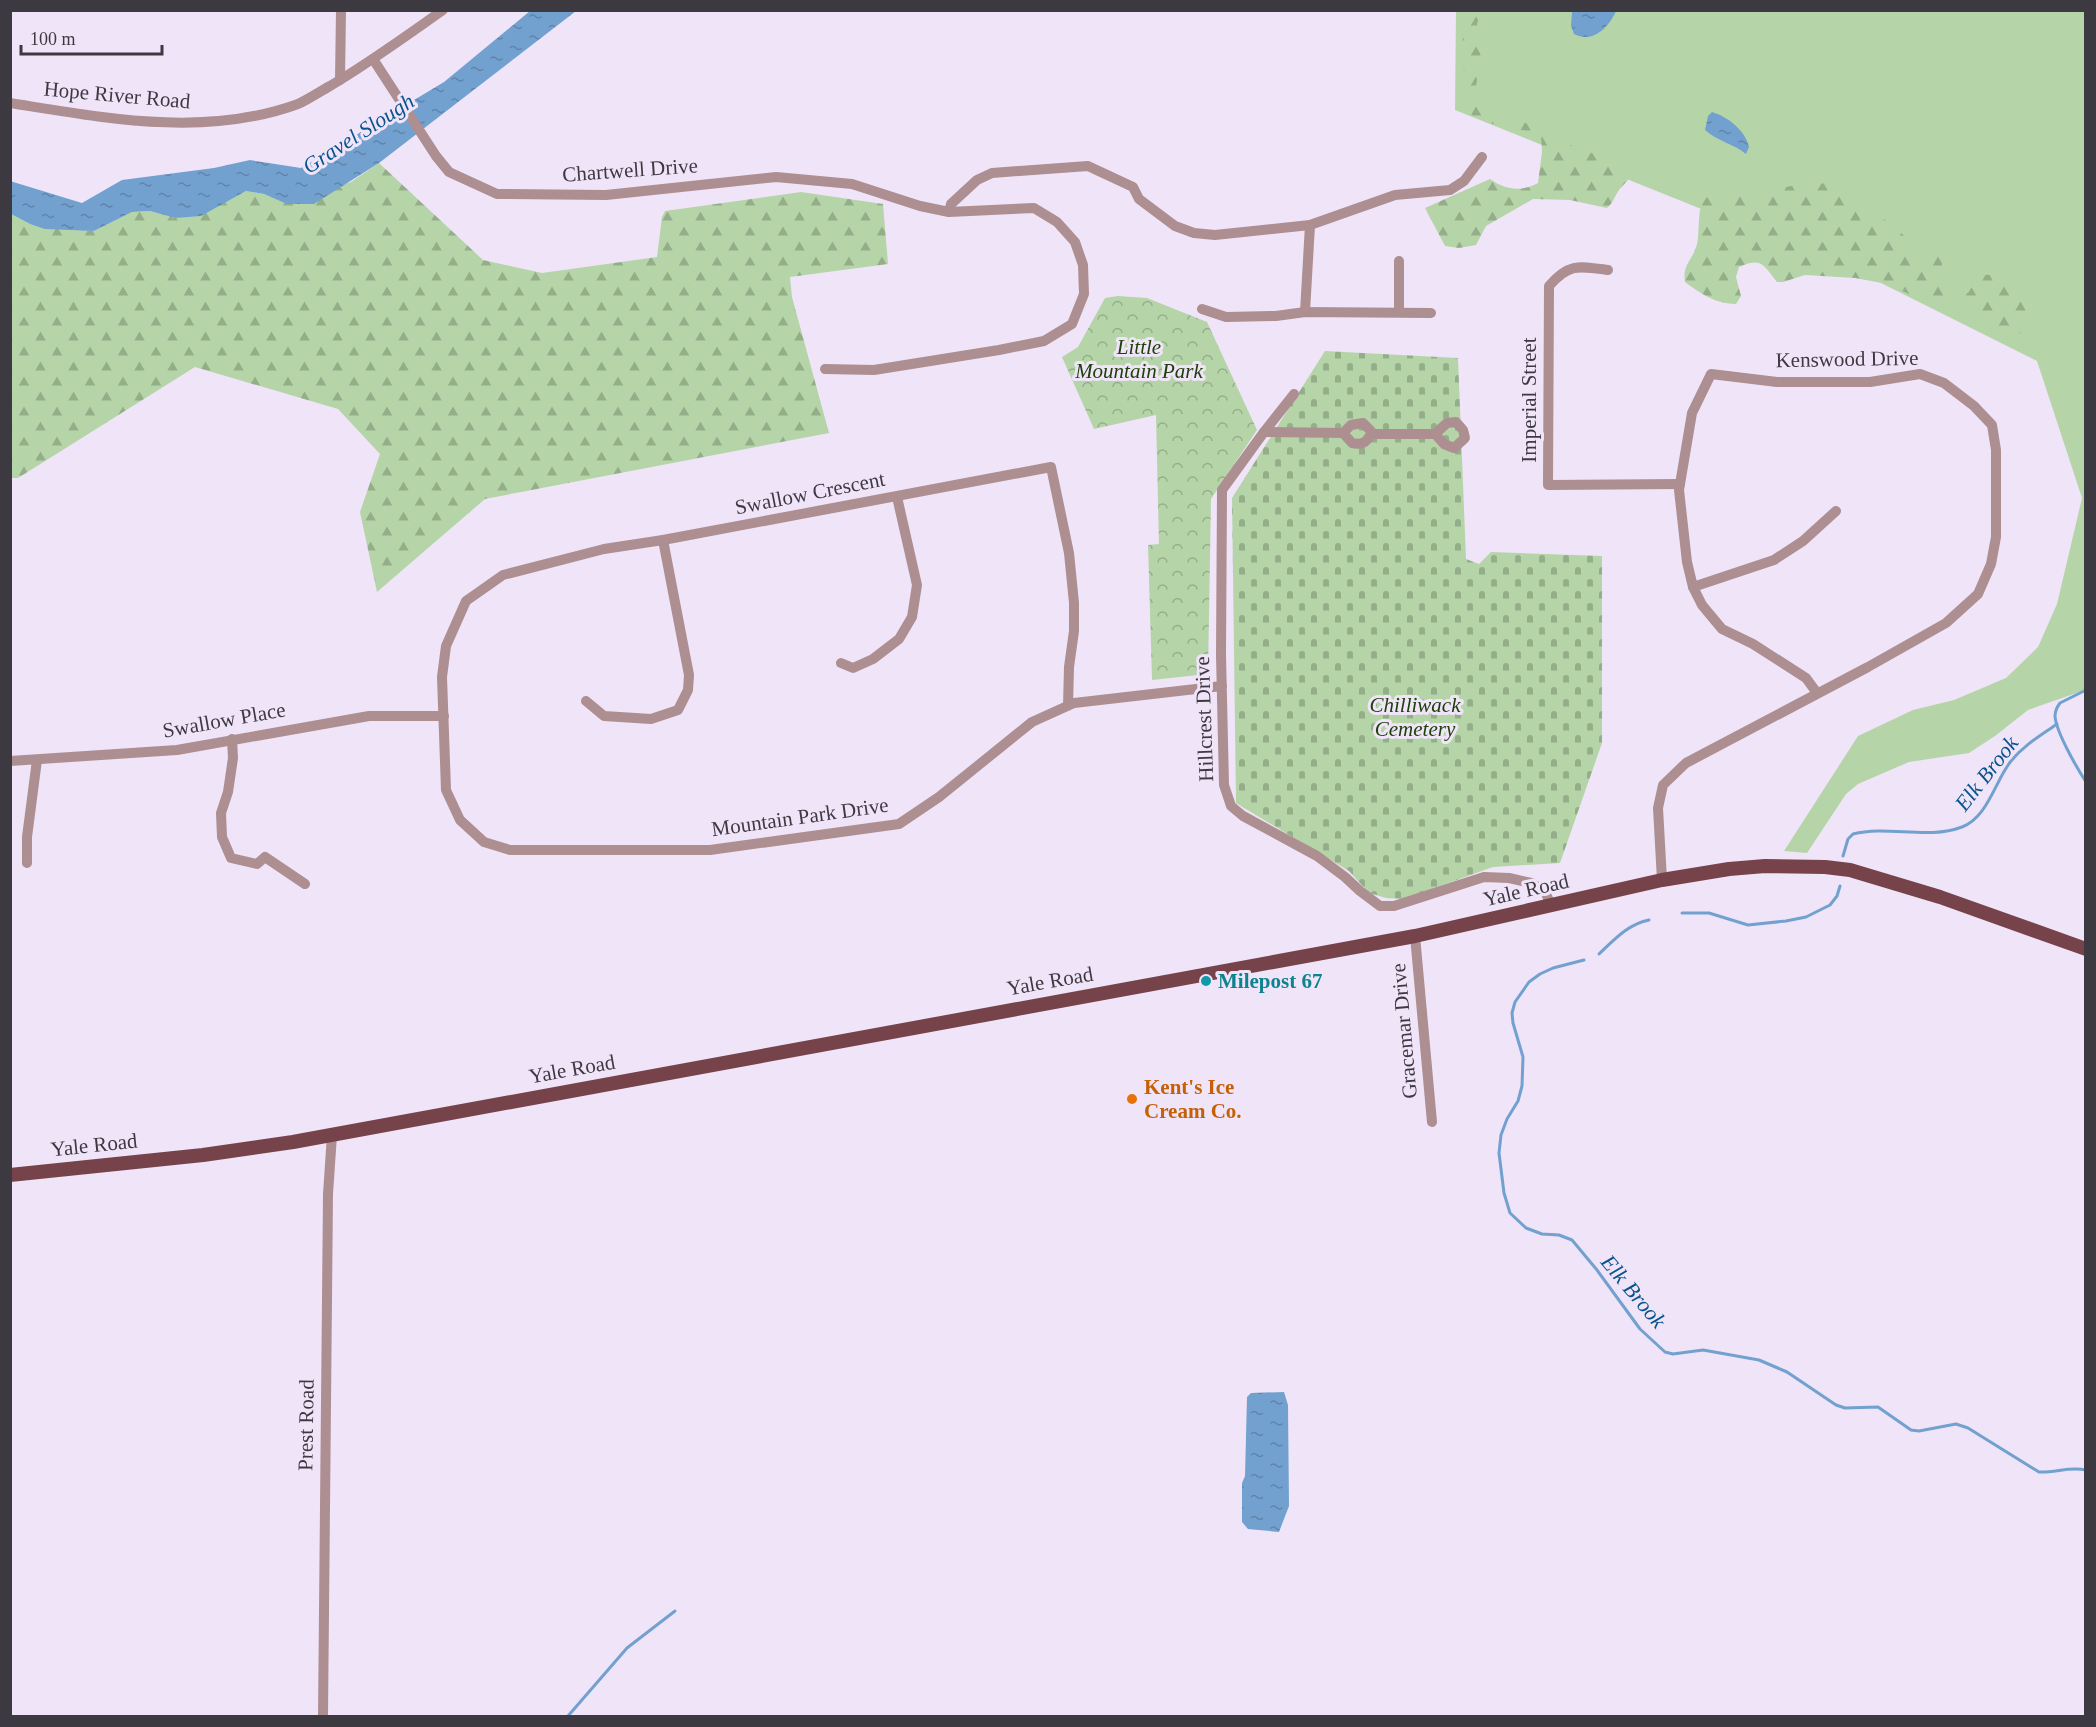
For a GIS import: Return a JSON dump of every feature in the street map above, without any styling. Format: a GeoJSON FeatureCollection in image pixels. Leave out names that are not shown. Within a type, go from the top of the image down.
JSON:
{"type":"FeatureCollection","features":[{"type":"Feature","properties":{"kind":"main road","name":"Yale Road"},"geometry":{"type":"LineString","coordinates":[[10,1175],[237,1151],[1415,936],[1662,880],[1729,868],[1765,866],[1825,867],[1850,870],[1940,897],[2085,949]]}},
{"type":"Feature","properties":{"kind":"street"},"geometry":{"type":"LineString","coordinates":[[340,80],[341,10]]}},
{"type":"Feature","properties":{"kind":"street","name":"Hope River Road"},"geometry":{"type":"LineString","coordinates":[[10,103],[95,116],[165,123],[221,122],[262,114],[300,103],[373,59],[443,10]]}},
{"type":"Feature","properties":{"kind":"street","name":"Chartwell Drive"},"geometry":{"type":"LineString","coordinates":[[373,59],[436,156],[449,172],[497,194],[606,195],[776,177],[852,184],[920,206],[949,212],[1034,208],[1057,222],[1075,242],[1083,265],[1084,294],[1072,324],[1044,341],[874,370],[825,369]]}},
{"type":"Feature","properties":{"kind":"street"},"geometry":{"type":"LineString","coordinates":[[949,212],[951,204],[977,180],[992,173],[1088,166],[1133,187],[1139,199],[1175,226],[1194,233],[1215,235],[1310,225],[1395,195],[1450,190],[1464,181],[1482,157]]}},
{"type":"Feature","properties":{"kind":"street"},"geometry":{"type":"LineString","coordinates":[[1305,312],[1310,225]]}},
{"type":"Feature","properties":{"kind":"street"},"geometry":{"type":"LineString","coordinates":[[1399,261],[1399,312]]}},
{"type":"Feature","properties":{"kind":"street","name":"Imperial Street"},"geometry":{"type":"LineString","coordinates":[[1608,270],[1581,266],[1561,272],[1549,286],[1548,485],[1680,484]]}},
{"type":"Feature","properties":{"kind":"street"},"geometry":{"type":"LineString","coordinates":[[1202,309],[1226,316],[1276,316],[1305,312],[1431,313]]}},
{"type":"Feature","properties":{"kind":"street","name":"Kenswood Drive"},"geometry":{"type":"LineString","coordinates":[[1662,880],[1658,808],[1663,785],[1686,763],[1868,667],[1946,623],[1978,594],[1991,564],[1996,537],[1996,450],[1992,426],[1974,406],[1944,383],[1920,374],[1870,382],[1777,382],[1711,374],[1692,413],[1679,490],[1687,562],[1693,587],[1702,605],[1722,629],[1806,678],[1817,693]]}},
{"type":"Feature","properties":{"kind":"street","name":"Hillcrest Drive"},"geometry":{"type":"LineString","coordinates":[[1294,394],[1222,490],[1224,785],[1231,806],[1243,816],[1317,856],[1380,906],[1394,906],[1484,877],[1509,878],[1532,883],[1545,891],[1551,906]]}},
{"type":"Feature","properties":{"kind":"street"},"geometry":{"type":"LineString","coordinates":[[1264,432],[1343,432],[1351,425],[1363,423],[1371,434],[1436,434]]}},
{"type":"Feature","properties":{"kind":"street","name":"Swallow Crescent"},"geometry":{"type":"LineString","coordinates":[[444,716],[442,677],[446,646],[466,601],[503,575],[604,549],[1051,467],[1069,553],[1074,603],[1068,706]]}},
{"type":"Feature","properties":{"kind":"street"},"geometry":{"type":"LineString","coordinates":[[841,663],[853,668],[873,658],[899,639],[912,616],[917,585],[897,497]]}},
{"type":"Feature","properties":{"kind":"street"},"geometry":{"type":"LineString","coordinates":[[1693,587],[1774,560],[1803,541],[1836,511]]}},
{"type":"Feature","properties":{"kind":"street"},"geometry":{"type":"LineString","coordinates":[[586,700],[604,716],[651,719],[678,710],[688,690],[689,675],[663,540]]}},
{"type":"Feature","properties":{"kind":"street","name":"Mountain Park Drive"},"geometry":{"type":"LineString","coordinates":[[444,716],[446,790],[460,820],[484,842],[510,850],[710,850],[899,824],[939,797],[1032,722],[1074,703],[1222,687]]}},
{"type":"Feature","properties":{"kind":"street","name":"Swallow Place"},"geometry":{"type":"LineString","coordinates":[[10,761],[167,751],[369,716],[444,716]]}},
{"type":"Feature","properties":{"kind":"street"},"geometry":{"type":"LineString","coordinates":[[232,739],[232,770],[221,813],[222,837],[231,858],[257,864],[265,857],[305,884]]}},
{"type":"Feature","properties":{"kind":"street"},"geometry":{"type":"LineString","coordinates":[[27,862],[27,837],[37,760]]}},
{"type":"Feature","properties":{"kind":"street","name":"Gracemar Drive"},"geometry":{"type":"LineString","coordinates":[[1415,936],[1432,1122]]}},
{"type":"Feature","properties":{"kind":"street","name":"Prest Road"},"geometry":{"type":"LineString","coordinates":[[323,1716],[328,1194],[332,1134]]}},
{"type":"Feature","properties":{"kind":"green space"},"geometry":{"type":"Polygon","coordinates":[[[1456,11],[2085,11],[2085,690],[2028,710],[1969,753],[1909,762],[1858,784],[1846,794],[1807,853],[1784,851],[1858,736],[1913,710],[1954,700],[2006,678],[2038,647],[2057,604],[2082,498],[2037,361],[1827,256],[1751,229],[1455,110],[1456,11]]]}},
{"type":"Feature","properties":{"kind":"green space"},"geometry":{"type":"Polygon","coordinates":[[[1462,11],[1481,11],[1477,24],[1481,60],[1476,73],[1475,104],[1479,109],[1521,121],[1542,130],[1541,134],[1493,124],[1465,112],[1462,11]]]}},
{"type":"Feature","properties":{"kind":"green space"},"geometry":{"type":"Polygon","coordinates":[[[1541,134],[1603,157],[1633,173],[1607,208],[1570,200],[1533,199],[1486,226],[1476,245],[1459,248],[1445,246],[1425,208],[1490,179],[1502,186],[1520,189],[1538,183],[1542,152],[1541,134]]]}},
{"type":"Feature","properties":{"kind":"green space"},"geometry":{"type":"Polygon","coordinates":[[[379,163],[483,260],[542,273],[657,257],[662,217],[665,211],[801,192],[883,204],[888,264],[790,277],[792,297],[829,433],[485,499],[377,592],[360,512],[380,454],[338,409],[195,367],[18,478],[11,478],[11,214],[30,224],[94,231],[132,212],[150,211],[175,218],[227,201],[246,191],[264,194],[287,203],[351,182],[379,163]]]}},
{"type":"Feature","properties":{"kind":"green space"},"geometry":{"type":"Polygon","coordinates":[[[1827,183],[1855,195],[1864,205],[1912,242],[1915,252],[1928,252],[1930,248],[1935,249],[1942,257],[1945,276],[1956,289],[1968,293],[1978,277],[1984,275],[1996,274],[2013,279],[2022,288],[2028,332],[2021,332],[2015,338],[1966,312],[1969,304],[1963,299],[1943,298],[1936,307],[1882,283],[1855,278],[1805,275],[1777,282],[1765,267],[1757,263],[1739,267],[1736,277],[1741,296],[1736,304],[1709,298],[1685,282],[1686,266],[1697,244],[1700,209],[1704,200],[1710,195],[1731,191],[1764,196],[1786,187],[1827,183]]]}},
{"type":"Feature","properties":{"kind":"green space","name":"Little Mountain Park"},"geometry":{"type":"Polygon","coordinates":[[[1118,296],[1147,298],[1207,322],[1257,430],[1211,499],[1208,674],[1152,680],[1148,545],[1159,544],[1156,415],[1094,429],[1062,357],[1078,347],[1105,298],[1118,296]]]}},
{"type":"Feature","properties":{"kind":"green space","name":"Chilliwack Cemetery"},"geometry":{"type":"Polygon","coordinates":[[[1325,351],[1458,358],[1466,559],[1479,564],[1491,552],[1602,556],[1602,743],[1560,863],[1493,867],[1404,899],[1386,898],[1369,893],[1349,871],[1236,803],[1232,498],[1325,351]]]}},
{"type":"Feature","properties":{"kind":"water"},"geometry":{"type":"Polygon","coordinates":[[[1572,10],[1616,11],[1600,32],[1581,37],[1574,34],[1571,26],[1572,10]]]}},
{"type":"Feature","properties":{"kind":"water"},"geometry":{"type":"Polygon","coordinates":[[[530,11],[576,11],[379,163],[314,204],[287,204],[264,194],[246,191],[201,216],[175,218],[150,211],[132,212],[94,231],[45,229],[11,214],[10,181],[82,203],[122,180],[214,168],[250,160],[301,168],[444,82],[530,11]]]}},
{"type":"Feature","properties":{"kind":"water"},"geometry":{"type":"Polygon","coordinates":[[[1712,112],[1730,121],[1740,130],[1749,147],[1746,154],[1705,130],[1708,116],[1712,112]]]}},
{"type":"Feature","properties":{"kind":"water"},"geometry":{"type":"Polygon","coordinates":[[[1284,1392],[1288,1405],[1289,1506],[1279,1532],[1248,1529],[1242,1522],[1247,1397],[1251,1393],[1284,1392]]]}},
{"type":"Feature","properties":{"kind":"waterway"},"geometry":{"type":"LineString","coordinates":[[2086,690],[2060,703],[2055,716],[2063,740],[2086,782]]}},
{"type":"Feature","properties":{"kind":"waterway","name":"Elk Brook"},"geometry":{"type":"LineString","coordinates":[[1843,856],[1848,839],[1853,834],[1880,831],[1921,833],[1949,831],[1971,822],[1985,807],[2005,769],[2016,755],[2057,724]]}},
{"type":"Feature","properties":{"kind":"waterway","name":"Elk Brook"},"geometry":{"type":"LineString","coordinates":[[1682,913],[1709,913],[1748,925],[1786,921],[1806,917],[1830,905],[1837,896],[1840,886]]}},
{"type":"Feature","properties":{"kind":"waterway","name":"Elk Brook"},"geometry":{"type":"LineString","coordinates":[[1599,954],[1628,929],[1649,920]]}},
{"type":"Feature","properties":{"kind":"waterway","name":"Elk Brook"},"geometry":{"type":"LineString","coordinates":[[1584,960],[1540,974],[1529,982],[1515,1002],[1512,1013],[1523,1057],[1522,1086],[1518,1101],[1501,1135],[1499,1153],[1504,1193],[1510,1213],[1526,1228],[1572,1240],[1640,1329],[1665,1352],[1673,1354],[1703,1350],[1759,1360],[1787,1372],[1836,1405],[1845,1408],[1878,1407],[1911,1430],[1919,1431],[1956,1424],[1968,1428],[2039,1472],[2086,1470]]}},
{"type":"Feature","properties":{"kind":"waterway"},"geometry":{"type":"LineString","coordinates":[[568,1716],[627,1648],[675,1611]]}},
{"type":"Feature","properties":{"kind":"place","name":"Milepost 67"},"geometry":{"type":"Point","coordinates":[1206,981]}},
{"type":"Feature","properties":{"kind":"place","name":"Kent's Ice Cream Co."},"geometry":{"type":"Point","coordinates":[1132,1099]}},
{"type":"Feature","properties":{"kind":"water label","name":"Gravel Slough"},"geometry":{"type":"Point","coordinates":[358,133]}}]}
